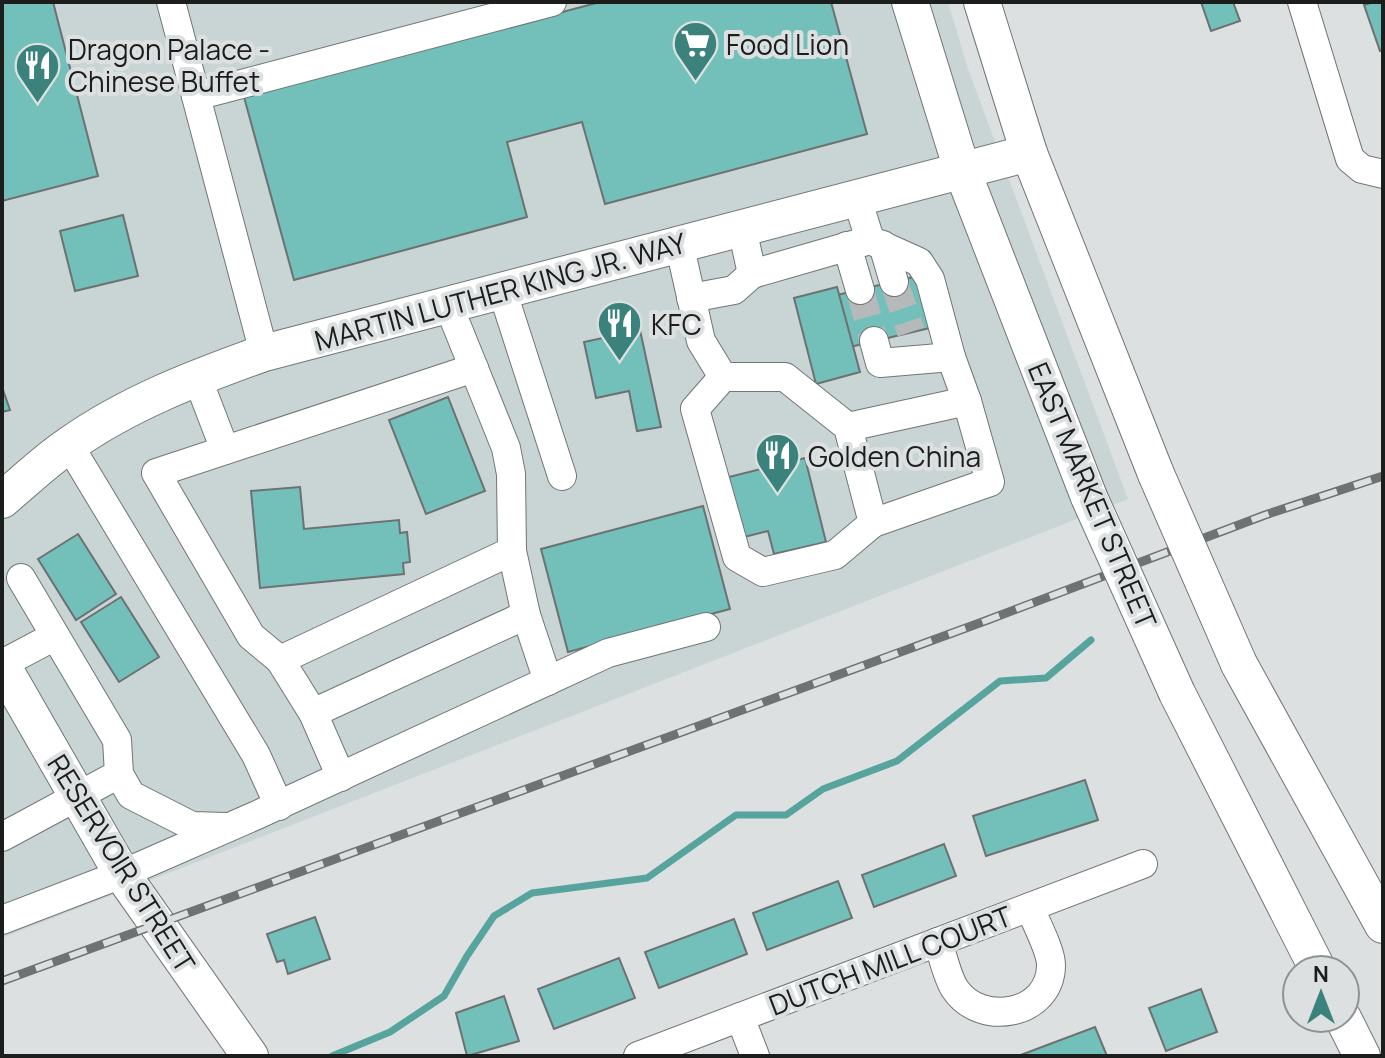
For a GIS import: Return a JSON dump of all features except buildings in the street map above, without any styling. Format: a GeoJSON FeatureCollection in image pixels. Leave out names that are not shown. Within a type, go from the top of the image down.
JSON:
{"type":"FeatureCollection","features":[{"type":"Feature","properties":{"kind":"main road","name":"EAST MARKET STREET"},"geometry":{"type":"LineString","coordinates":[[910,2],[962,170],[1089,497],[1177,693],[1310,954]]}},
{"type":"Feature","properties":{"kind":"main road"},"geometry":{"type":"LineString","coordinates":[[982,2],[1029,153],[1156,474],[1239,664],[1383,925]]}},
{"type":"Feature","properties":{"kind":"main road","name":"MARTIN LUTHER KING JR. WAY"},"geometry":{"type":"LineString","coordinates":[[2,500],[69,445],[131,408],[197,377],[264,353],[1029,153]]}},
{"type":"Feature","properties":{"kind":"main road","name":"RESERVOIR STREET"},"geometry":{"type":"LineString","coordinates":[[2,665],[122,874],[250,1056]]}},
{"type":"Feature","properties":{"kind":"main road"},"geometry":{"type":"LineString","coordinates":[[1351,1034],[1362,1056]]}},
{"type":"Feature","properties":{"kind":"street"},"geometry":{"type":"LineString","coordinates":[[171,2],[264,353]]}},
{"type":"Feature","properties":{"kind":"street"},"geometry":{"type":"LineString","coordinates":[[1302,2],[1352,161],[1362,169],[1383,174]]}},
{"type":"Feature","properties":{"kind":"street"},"geometry":{"type":"LineString","coordinates":[[196,96],[535,4]]}},
{"type":"Feature","properties":{"kind":"street"},"geometry":{"type":"LineString","coordinates":[[857,198],[867,244],[860,290]]}},
{"type":"Feature","properties":{"kind":"street"},"geometry":{"type":"LineString","coordinates":[[742,228],[752,274]]}},
{"type":"Feature","properties":{"kind":"street"},"geometry":{"type":"LineString","coordinates":[[679,243],[701,341],[723,377]]}},
{"type":"Feature","properties":{"kind":"street"},"geometry":{"type":"LineString","coordinates":[[867,244],[894,282]]}},
{"type":"Feature","properties":{"kind":"street"},"geometry":{"type":"LineString","coordinates":[[691,298],[734,290],[752,274],[867,244],[919,262],[930,279],[990,482],[873,523],[835,555],[763,572],[737,557],[695,409],[723,377],[785,377],[848,427],[873,523]]}},
{"type":"Feature","properties":{"kind":"street"},"geometry":{"type":"LineString","coordinates":[[502,290],[562,476]]}},
{"type":"Feature","properties":{"kind":"street"},"geometry":{"type":"LineString","coordinates":[[448,304],[506,448],[511,474],[512,551],[526,615],[548,681]]}},
{"type":"Feature","properties":{"kind":"street"},"geometry":{"type":"LineString","coordinates":[[874,341],[880,363],[915,346],[951,357]]}},
{"type":"Feature","properties":{"kind":"street"},"geometry":{"type":"LineString","coordinates":[[341,777],[313,713],[280,660],[251,636],[156,473],[474,368]]}},
{"type":"Feature","properties":{"kind":"street"},"geometry":{"type":"LineString","coordinates":[[197,377],[225,450]]}},
{"type":"Feature","properties":{"kind":"street"},"geometry":{"type":"LineString","coordinates":[[848,427],[967,401]]}},
{"type":"Feature","properties":{"kind":"street"},"geometry":{"type":"LineString","coordinates":[[69,445],[256,755],[279,806]]}},
{"type":"Feature","properties":{"kind":"street"},"geometry":{"type":"LineString","coordinates":[[280,660],[512,551]]}},
{"type":"Feature","properties":{"kind":"street"},"geometry":{"type":"LineString","coordinates":[[21,578],[117,740],[119,774],[131,795],[192,826],[231,827]]}},
{"type":"Feature","properties":{"kind":"street"},"geometry":{"type":"LineString","coordinates":[[313,713],[526,615]]}},
{"type":"Feature","properties":{"kind":"street"},"geometry":{"type":"LineString","coordinates":[[2,920],[122,874],[279,806],[608,653],[706,627]]}},
{"type":"Feature","properties":{"kind":"street"},"geometry":{"type":"LineString","coordinates":[[2,665],[55,636]]}},
{"type":"Feature","properties":{"kind":"street"},"geometry":{"type":"LineString","coordinates":[[2,837],[119,774]]}},
{"type":"Feature","properties":{"kind":"street","name":"DUTCH MILL COURT"},"geometry":{"type":"LineString","coordinates":[[649,1054],[1143,864]]}},
{"type":"Feature","properties":{"kind":"street"},"geometry":{"type":"LineString","coordinates":[[938,942],[955,989],[976,1008],[1005,1013],[1031,1004],[1048,986],[1051,962],[1030,907]]}},
{"type":"Feature","properties":{"kind":"street"},"geometry":{"type":"LineString","coordinates":[[740,1017],[755,1056]]}},
{"type":"Feature","properties":{"kind":"shaded area"},"geometry":{"type":"Polygon","coordinates":[[[2,2],[948,2],[968,69],[1128,499],[2,938],[2,2]]]}},
{"type":"Feature","properties":{"kind":"waterway"},"geometry":{"type":"LineString","coordinates":[[332,1056],[390,1032],[444,996],[494,916],[532,893],[647,878],[736,815],[786,815],[823,789],[897,761],[1000,681],[1046,678],[1091,640]]}},
{"type":"Feature","properties":{"kind":"tunnel"},"geometry":{"type":"LineString","coordinates":[[894,282],[911,332]]}},
{"type":"Feature","properties":{"kind":"tunnel"},"geometry":{"type":"LineString","coordinates":[[860,290],[874,341]]}},
{"type":"Feature","properties":{"kind":"railway"},"geometry":{"type":"LineString","coordinates":[[2,981],[985,621],[1265,515],[1383,476]]}},
{"type":"Feature","properties":{"kind":"place","name":"Food Lion"},"geometry":{"type":"Point","coordinates":[695,83]}},
{"type":"Feature","properties":{"kind":"place","name":"Dragon Palace - Chinese Buffet"},"geometry":{"type":"Point","coordinates":[37,104]}},
{"type":"Feature","properties":{"kind":"place","name":"KFC"},"geometry":{"type":"Point","coordinates":[620,363]}},
{"type":"Feature","properties":{"kind":"place","name":"Golden China"},"geometry":{"type":"Point","coordinates":[777,495]}}]}
